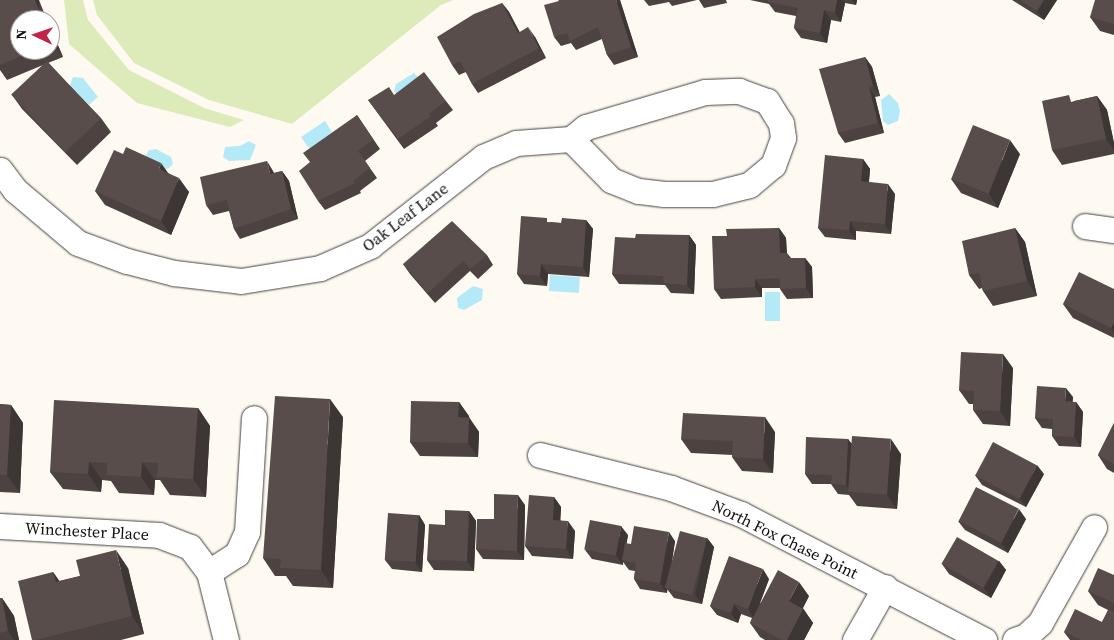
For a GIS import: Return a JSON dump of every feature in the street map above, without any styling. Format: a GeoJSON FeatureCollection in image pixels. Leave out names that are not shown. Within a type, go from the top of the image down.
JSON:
{"type":"FeatureCollection","features":[{"type":"Feature","properties":{"kind":"street","name":"Oak Leaf Lane"},"geometry":{"type":"LineString","coordinates":[[0,170],[15,190],[78,243],[128,261],[174,273],[241,281],[320,268],[370,246],[483,157],[516,144],[571,139],[586,127],[705,92],[739,91],[767,102],[774,108],[781,123],[783,138],[777,155],[763,176],[732,191],[664,194],[638,192],[611,180],[571,139]]}},
{"type":"Feature","properties":{"kind":"street"},"geometry":{"type":"LineString","coordinates":[[1085,226],[1114,230]]}},
{"type":"Feature","properties":{"kind":"street"},"geometry":{"type":"LineString","coordinates":[[209,572],[236,554],[247,532],[254,418]]}},
{"type":"Feature","properties":{"kind":"street","name":"North Fox Chase Point"},"geometry":{"type":"LineString","coordinates":[[540,455],[671,488],[741,514],[984,640]]}},
{"type":"Feature","properties":{"kind":"street","name":"Winchester Place"},"geometry":{"type":"LineString","coordinates":[[0,526],[159,535],[190,547],[209,572],[226,640]]}},
{"type":"Feature","properties":{"kind":"street"},"geometry":{"type":"LineString","coordinates":[[1015,640],[1026,636],[1040,623],[1094,527]]}},
{"type":"Feature","properties":{"kind":"street"},"geometry":{"type":"LineString","coordinates":[[854,640],[885,587]]}},
{"type":"Feature","properties":{"kind":"green space"},"geometry":{"type":"Polygon","coordinates":[[[64,0],[83,0],[88,20],[129,70],[204,108],[244,120],[230,127],[137,103],[69,44],[64,0]]]}},
{"type":"Feature","properties":{"kind":"green space"},"geometry":{"type":"Polygon","coordinates":[[[93,0],[453,0],[441,5],[292,124],[209,100],[134,63],[97,15],[93,0]]]}},
{"type":"Feature","properties":{"kind":"water"},"geometry":{"type":"Polygon","coordinates":[[[414,73],[419,78],[398,95],[394,92],[396,84],[414,73]]]}},
{"type":"Feature","properties":{"kind":"water"},"geometry":{"type":"Polygon","coordinates":[[[73,77],[83,78],[98,97],[89,105],[69,87],[73,77]]]}},
{"type":"Feature","properties":{"kind":"water"},"geometry":{"type":"Polygon","coordinates":[[[889,94],[898,103],[900,111],[898,121],[888,125],[883,121],[881,100],[889,94]]]}},
{"type":"Feature","properties":{"kind":"water"},"geometry":{"type":"Polygon","coordinates":[[[325,121],[332,132],[313,149],[308,147],[301,137],[325,121]]]}},
{"type":"Feature","properties":{"kind":"water"},"geometry":{"type":"Polygon","coordinates":[[[249,141],[256,145],[250,160],[229,161],[223,157],[225,147],[240,146],[249,141]]]}},
{"type":"Feature","properties":{"kind":"water"},"geometry":{"type":"Polygon","coordinates":[[[156,149],[171,157],[173,164],[169,168],[164,170],[145,157],[149,150],[156,149]]]}},
{"type":"Feature","properties":{"kind":"water"},"geometry":{"type":"Polygon","coordinates":[[[550,275],[580,277],[579,293],[549,291],[550,275]]]}},
{"type":"Feature","properties":{"kind":"water"},"geometry":{"type":"Polygon","coordinates":[[[473,286],[483,289],[482,300],[464,310],[458,308],[457,298],[473,286]]]}},
{"type":"Feature","properties":{"kind":"water"},"geometry":{"type":"Polygon","coordinates":[[[765,292],[780,292],[780,321],[765,321],[765,292]]]}},
{"type":"Feature","properties":{"kind":"building"},"geometry":{"type":"Polygon","coordinates":[[[0,0],[35,0],[39,10],[10,10],[10,60],[12,60],[0,65],[0,0]]]}},
{"type":"Feature","properties":{"kind":"building"},"geometry":{"type":"Polygon","coordinates":[[[558,0],[616,0],[631,47],[607,55],[598,27],[570,41],[567,33],[554,37],[544,5],[558,0]]]}},
{"type":"Feature","properties":{"kind":"building"},"geometry":{"type":"Polygon","coordinates":[[[768,0],[837,0],[835,12],[824,10],[820,33],[794,28],[798,8],[768,2],[768,0]]]}},
{"type":"Feature","properties":{"kind":"building"},"geometry":{"type":"Polygon","coordinates":[[[1020,0],[1044,0],[1037,11],[1020,0]]]}},
{"type":"Feature","properties":{"kind":"building"},"geometry":{"type":"Polygon","coordinates":[[[1095,0],[1114,0],[1114,24],[1090,17],[1095,0]]]}},
{"type":"Feature","properties":{"kind":"building"},"geometry":{"type":"Polygon","coordinates":[[[502,3],[518,33],[528,27],[539,48],[472,84],[460,61],[452,65],[437,37],[474,14],[502,3]]]}},
{"type":"Feature","properties":{"kind":"building"},"geometry":{"type":"Polygon","coordinates":[[[865,57],[873,86],[869,87],[878,123],[838,133],[819,69],[865,57]]]}},
{"type":"Feature","properties":{"kind":"building"},"geometry":{"type":"Polygon","coordinates":[[[47,61],[101,119],[65,152],[11,94],[47,61]]]}},
{"type":"Feature","properties":{"kind":"building"},"geometry":{"type":"Polygon","coordinates":[[[424,72],[446,101],[429,114],[431,116],[398,139],[368,100],[389,87],[394,95],[424,72]]]}},
{"type":"Feature","properties":{"kind":"building"},"geometry":{"type":"Polygon","coordinates":[[[1069,95],[1071,102],[1097,96],[1106,139],[1052,150],[1042,101],[1069,95]]]}},
{"type":"Feature","properties":{"kind":"building"},"geometry":{"type":"Polygon","coordinates":[[[357,115],[373,139],[358,151],[370,168],[353,181],[355,183],[318,201],[299,171],[310,162],[303,153],[357,115]]]}},
{"type":"Feature","properties":{"kind":"building"},"geometry":{"type":"Polygon","coordinates":[[[973,125],[1010,140],[988,194],[951,179],[973,125]]]}},
{"type":"Feature","properties":{"kind":"building"},"geometry":{"type":"Polygon","coordinates":[[[126,147],[161,163],[159,169],[179,178],[161,221],[95,191],[114,150],[123,154],[126,147]]]}},
{"type":"Feature","properties":{"kind":"building"},"geometry":{"type":"Polygon","coordinates":[[[825,155],[863,159],[861,181],[888,184],[885,224],[850,221],[849,230],[818,228],[825,155]]]}},
{"type":"Feature","properties":{"kind":"building"},"geometry":{"type":"Polygon","coordinates":[[[267,161],[270,174],[282,171],[291,209],[234,229],[227,200],[206,205],[200,177],[267,161]]]}},
{"type":"Feature","properties":{"kind":"building"},"geometry":{"type":"Polygon","coordinates":[[[521,216],[547,218],[547,222],[561,223],[562,218],[586,220],[583,267],[541,264],[540,276],[517,274],[521,216]]]}},
{"type":"Feature","properties":{"kind":"building"},"geometry":{"type":"Polygon","coordinates":[[[452,221],[487,255],[471,269],[463,261],[428,293],[403,264],[452,221]]]}},
{"type":"Feature","properties":{"kind":"building"},"geometry":{"type":"Polygon","coordinates":[[[779,228],[780,253],[787,253],[788,258],[805,258],[806,288],[780,289],[780,278],[755,279],[755,287],[714,289],[712,236],[727,236],[726,229],[779,228]]]}},
{"type":"Feature","properties":{"kind":"building"},"geometry":{"type":"Polygon","coordinates":[[[1015,228],[1027,281],[983,291],[979,273],[969,275],[962,241],[1015,228]]]}},
{"type":"Feature","properties":{"kind":"building"},"geometry":{"type":"Polygon","coordinates":[[[636,234],[689,235],[687,285],[664,283],[663,276],[612,274],[615,237],[635,238],[636,234]]]}},
{"type":"Feature","properties":{"kind":"building"},"geometry":{"type":"Polygon","coordinates":[[[1079,272],[1114,289],[1114,323],[1111,328],[1063,304],[1079,272]]]}},
{"type":"Feature","properties":{"kind":"building"},"geometry":{"type":"Polygon","coordinates":[[[961,352],[1003,354],[1000,411],[973,410],[974,391],[959,390],[961,352]]]}},
{"type":"Feature","properties":{"kind":"building"},"geometry":{"type":"Polygon","coordinates":[[[1037,386],[1066,388],[1065,401],[1076,402],[1074,437],[1052,436],[1053,419],[1035,418],[1037,386]]]}},
{"type":"Feature","properties":{"kind":"building"},"geometry":{"type":"Polygon","coordinates":[[[275,396],[330,399],[321,570],[280,568],[281,559],[263,558],[275,396]]]}},
{"type":"Feature","properties":{"kind":"building"},"geometry":{"type":"Polygon","coordinates":[[[54,400],[198,408],[193,479],[157,477],[158,463],[142,462],[141,477],[107,475],[107,463],[89,462],[88,474],[50,472],[54,400]]]}},
{"type":"Feature","properties":{"kind":"building"},"geometry":{"type":"Polygon","coordinates":[[[411,401],[459,402],[458,417],[469,418],[468,443],[410,442],[411,401]]]}},
{"type":"Feature","properties":{"kind":"building"},"geometry":{"type":"Polygon","coordinates":[[[0,404],[11,405],[7,475],[0,475],[0,404]]]}},
{"type":"Feature","properties":{"kind":"building"},"geometry":{"type":"Polygon","coordinates":[[[683,413],[765,417],[763,459],[732,457],[733,441],[681,439],[683,413]]]}},
{"type":"Feature","properties":{"kind":"building"},"geometry":{"type":"Polygon","coordinates":[[[1114,423],[1114,464],[1098,455],[1114,423]]]}},
{"type":"Feature","properties":{"kind":"building"},"geometry":{"type":"Polygon","coordinates":[[[852,436],[891,439],[887,495],[848,492],[852,436]]]}},
{"type":"Feature","properties":{"kind":"building"},"geometry":{"type":"Polygon","coordinates":[[[806,437],[848,439],[846,485],[831,484],[832,475],[805,474],[806,437]]]}},
{"type":"Feature","properties":{"kind":"building"},"geometry":{"type":"Polygon","coordinates":[[[993,442],[1037,465],[1019,499],[975,476],[993,442]]]}},
{"type":"Feature","properties":{"kind":"building"},"geometry":{"type":"Polygon","coordinates":[[[976,487],[1019,509],[1002,543],[959,521],[976,487]]]}},
{"type":"Feature","properties":{"kind":"building"},"geometry":{"type":"Polygon","coordinates":[[[494,494],[518,495],[517,551],[476,549],[477,519],[494,519],[494,494]]]}},
{"type":"Feature","properties":{"kind":"building"},"geometry":{"type":"Polygon","coordinates":[[[529,495],[554,497],[553,520],[568,521],[566,549],[525,546],[529,495]]]}},
{"type":"Feature","properties":{"kind":"building"},"geometry":{"type":"Polygon","coordinates":[[[445,510],[469,511],[467,561],[427,560],[429,524],[445,525],[445,510]]]}},
{"type":"Feature","properties":{"kind":"building"},"geometry":{"type":"Polygon","coordinates":[[[388,513],[419,515],[416,562],[385,560],[388,513]]]}},
{"type":"Feature","properties":{"kind":"building"},"geometry":{"type":"Polygon","coordinates":[[[590,520],[621,526],[616,556],[584,549],[590,520]]]}},
{"type":"Feature","properties":{"kind":"building"},"geometry":{"type":"Polygon","coordinates":[[[634,526],[669,532],[660,583],[634,579],[636,563],[622,560],[625,543],[631,544],[634,526]]]}},
{"type":"Feature","properties":{"kind":"building"},"geometry":{"type":"Polygon","coordinates":[[[680,531],[707,538],[692,595],[665,588],[680,531]]]}},
{"type":"Feature","properties":{"kind":"building"},"geometry":{"type":"Polygon","coordinates":[[[957,537],[999,561],[983,588],[942,564],[957,537]]]}},
{"type":"Feature","properties":{"kind":"building"},"geometry":{"type":"Polygon","coordinates":[[[116,550],[132,616],[32,640],[18,581],[53,572],[56,582],[80,576],[76,560],[116,550]]]}},
{"type":"Feature","properties":{"kind":"building"},"geometry":{"type":"Polygon","coordinates":[[[729,556],[763,569],[748,609],[734,604],[731,613],[710,606],[729,556]]]}},
{"type":"Feature","properties":{"kind":"building"},"geometry":{"type":"Polygon","coordinates":[[[1098,568],[1114,575],[1114,603],[1088,591],[1098,568]]]}},
{"type":"Feature","properties":{"kind":"building"},"geometry":{"type":"Polygon","coordinates":[[[778,570],[799,582],[789,601],[803,609],[787,640],[782,640],[750,623],[778,570]]]}},
{"type":"Feature","properties":{"kind":"building"},"geometry":{"type":"Polygon","coordinates":[[[0,598],[2,598],[8,631],[0,633],[0,598]]]}},
{"type":"Feature","properties":{"kind":"building"},"geometry":{"type":"Polygon","coordinates":[[[1075,609],[1102,622],[1109,609],[1114,612],[1114,640],[1082,640],[1064,632],[1075,609]]]}}]}
